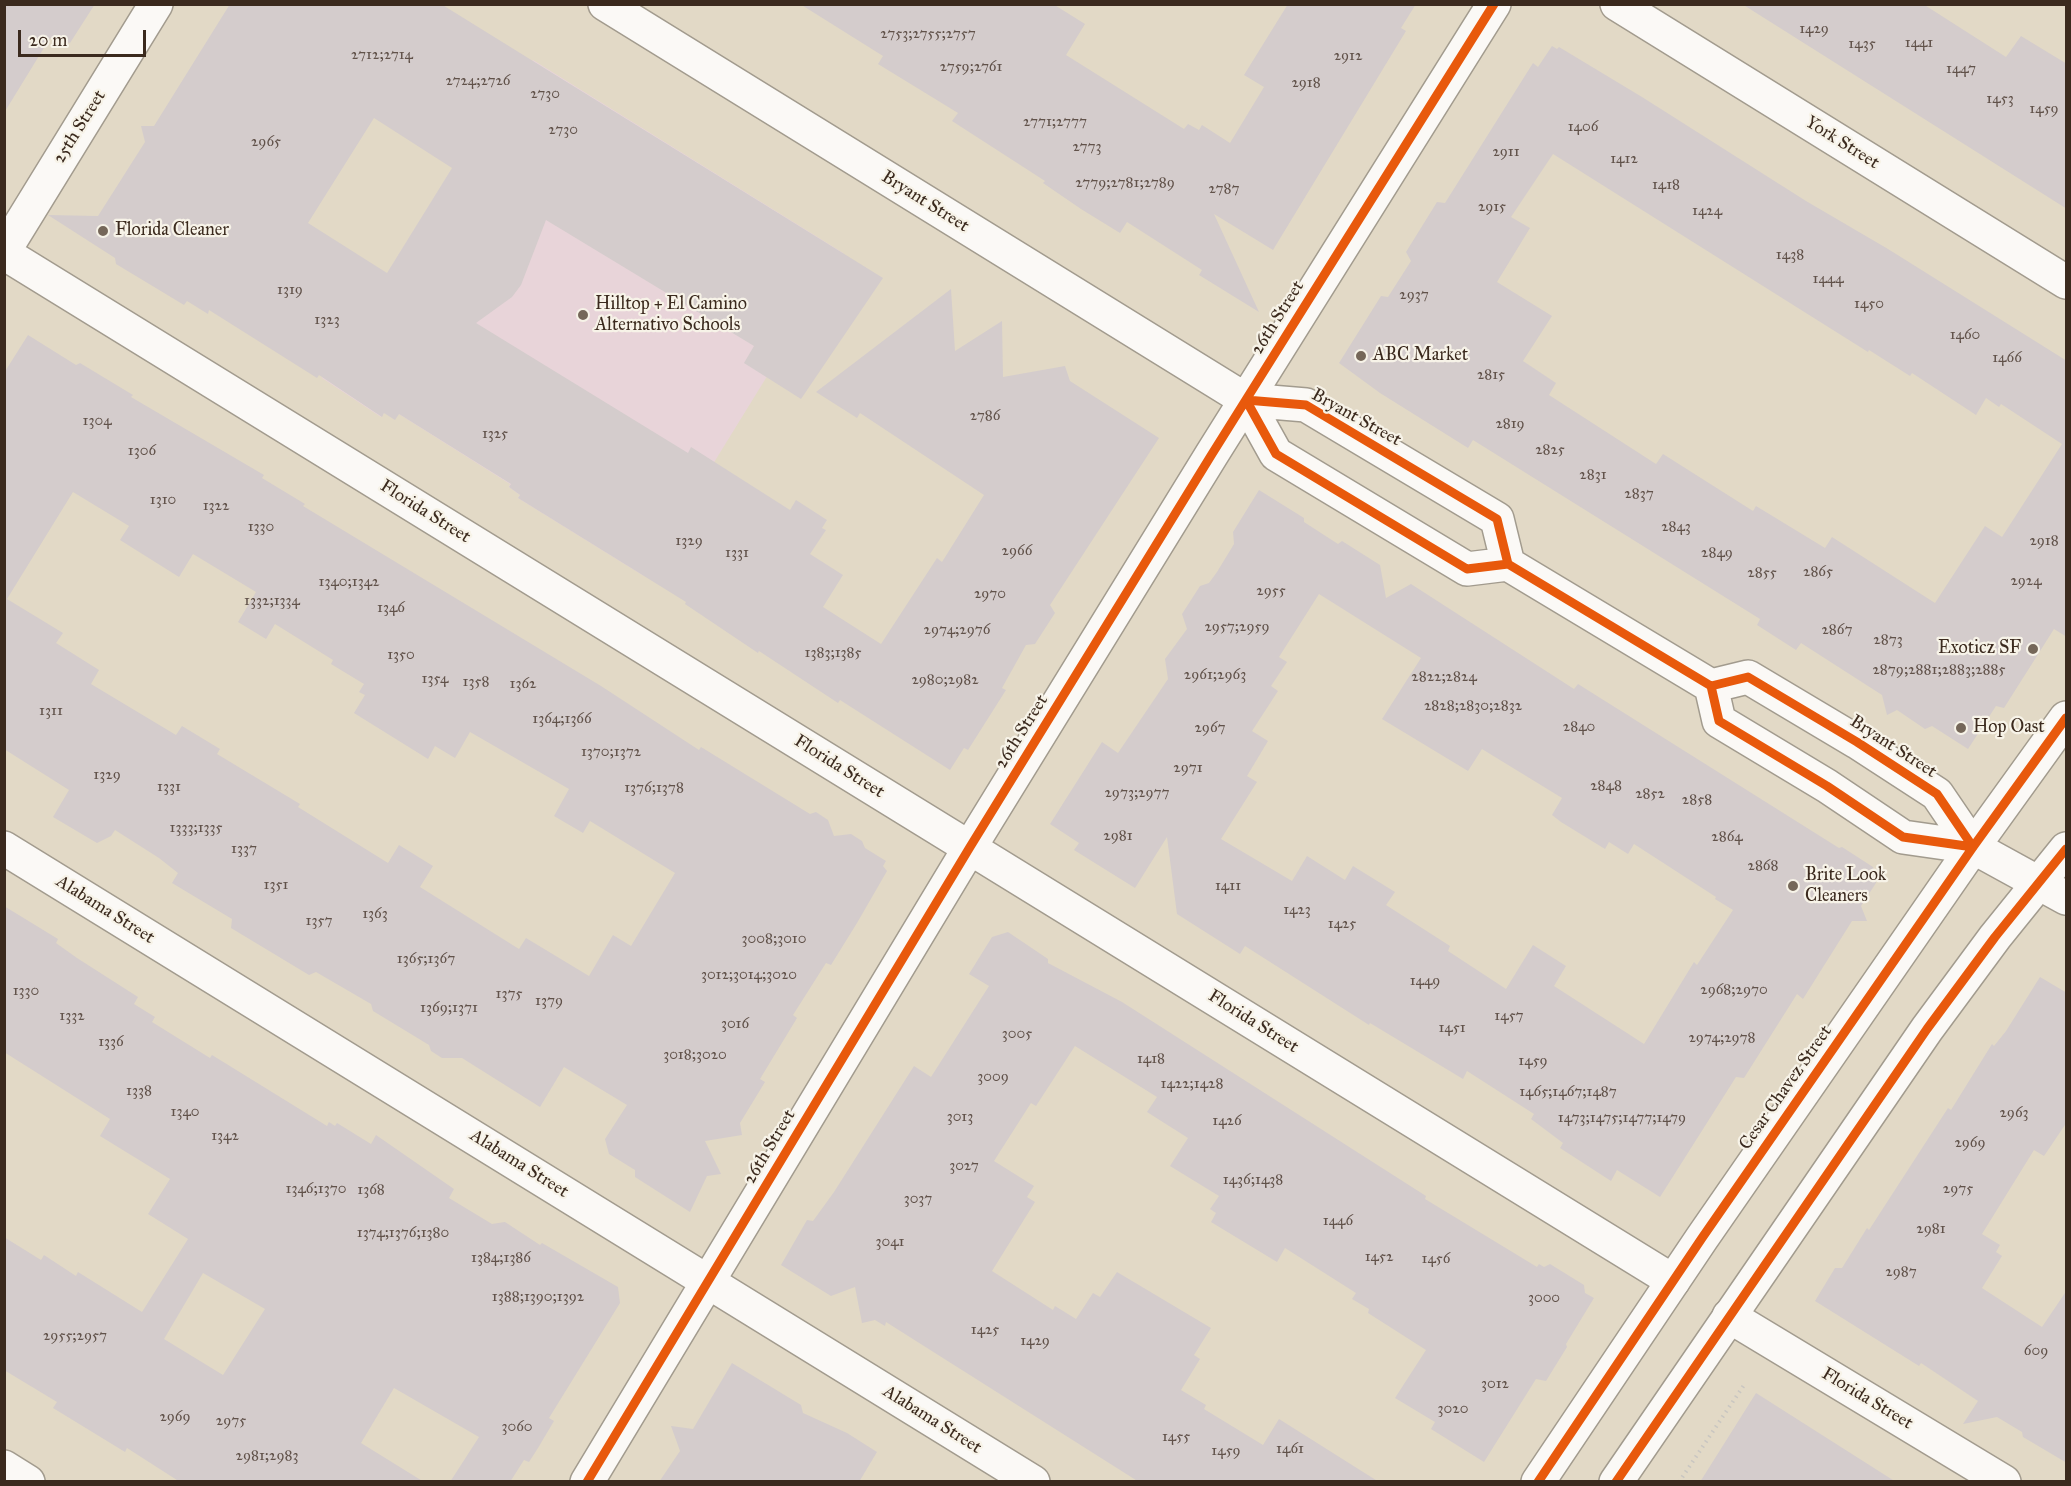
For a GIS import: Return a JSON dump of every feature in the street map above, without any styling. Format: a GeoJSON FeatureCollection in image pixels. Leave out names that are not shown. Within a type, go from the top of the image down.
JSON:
{"type":"FeatureCollection","features":[{"type":"Feature","properties":{"kind":"street","name":"25th Street"},"geometry":{"type":"LineString","coordinates":[[4,252],[156,4]]}},
{"type":"Feature","properties":{"kind":"street","name":"Bryant Street"},"geometry":{"type":"LineString","coordinates":[[604,4],[1246,400],[1306,405],[1497,519],[1508,564],[1467,569],[1276,454],[1246,400]]}},
{"type":"Feature","properties":{"kind":"street","name":"26th Street"},"geometry":{"type":"LineString","coordinates":[[587,1482],[970,848],[1246,400],[1494,4]]}},
{"type":"Feature","properties":{"kind":"street","name":"York Street"},"geometry":{"type":"LineString","coordinates":[[1617,4],[2067,282]]}},
{"type":"Feature","properties":{"kind":"street","name":"Florida Street"},"geometry":{"type":"LineString","coordinates":[[4,252],[1673,1281]]}},
{"type":"Feature","properties":{"kind":"street"},"geometry":{"type":"LineString","coordinates":[[1508,564],[1711,686]]}},
{"type":"Feature","properties":{"kind":"street","name":"Bryant Street"},"geometry":{"type":"LineString","coordinates":[[1973,847],[1937,794],[1857,742],[1748,677],[1711,686],[1719,721],[1827,786],[1903,837],[1973,847],[2053,890]]}},
{"type":"Feature","properties":{"kind":"street","name":"Cesar Chavez Street"},"geometry":{"type":"LineString","coordinates":[[1538,1482],[1673,1281],[1973,847],[2067,718]]}},
{"type":"Feature","properties":{"kind":"street","name":"Alabama Street"},"geometry":{"type":"LineString","coordinates":[[4,848],[1033,1482]]}},
{"type":"Feature","properties":{"kind":"street"},"geometry":{"type":"LineString","coordinates":[[1616,1482],[1927,1029],[2053,890],[2067,849]]}},
{"type":"Feature","properties":{"kind":"street","name":"Florida Street"},"geometry":{"type":"LineString","coordinates":[[1729,1316],[2004,1482]]}},
{"type":"Feature","properties":{"kind":"street"},"geometry":{"type":"LineString","coordinates":[[4,1467],[28,1482]]}},
{"type":"Feature","properties":{"kind":"path"},"geometry":{"type":"LineString","coordinates":[[1679,1482],[1744,1385]]}},
{"type":"Feature","properties":{"kind":"shaded area","name":"Hilltop + El Camino Alternativo Schools"},"geometry":{"type":"Polygon","coordinates":[[[533,60],[843,253],[644,576],[518,498],[520,495],[509,487],[510,484],[399,414],[384,413],[381,417],[322,378],[458,160],[500,112],[533,60]]]}},
{"type":"Feature","properties":{"kind":"building"},"geometry":{"type":"Polygon","coordinates":[[[4,4],[95,4],[70,43],[50,38],[4,113],[4,4]]]}},
{"type":"Feature","properties":{"kind":"building"},"geometry":{"type":"Polygon","coordinates":[[[230,4],[441,4],[883,278],[801,399],[744,363],[754,346],[546,220],[521,285],[512,297],[476,323],[688,453],[691,447],[790,510],[796,500],[827,520],[822,528],[826,530],[810,554],[843,575],[823,607],[881,644],[937,558],[942,562],[984,495],[860,413],[857,418],[816,392],[951,289],[955,351],[1002,321],[1003,377],[1065,366],[1070,381],[1159,438],[1050,605],[1055,613],[1035,644],[1026,645],[1002,688],[1006,690],[968,750],[964,748],[950,770],[840,700],[838,703],[759,651],[758,653],[685,604],[686,602],[518,498],[520,495],[509,487],[511,484],[399,414],[395,420],[384,413],[382,417],[319,375],[317,378],[209,310],[208,314],[187,301],[184,305],[116,264],[115,258],[48,215],[98,216],[145,142],[141,126],[154,126],[230,4]],[[374,118],[308,223],[387,273],[452,168],[374,118]]]}},
{"type":"Feature","properties":{"kind":"building"},"geometry":{"type":"Polygon","coordinates":[[[800,4],[1053,4],[1085,24],[1066,55],[1184,129],[1188,124],[1199,130],[1202,125],[1230,143],[1264,87],[1244,75],[1288,4],[1416,4],[1401,28],[1406,31],[1273,250],[1214,214],[1259,312],[1199,275],[1202,270],[1127,222],[1120,233],[1081,209],[1043,183],[1045,181],[952,121],[958,113],[878,64],[883,56],[800,4]]]}},
{"type":"Feature","properties":{"kind":"building"},"geometry":{"type":"Polygon","coordinates":[[[1742,4],[1923,4],[2006,57],[2021,36],[2067,64],[2067,209],[1742,4]]]}},
{"type":"Feature","properties":{"kind":"building"},"geometry":{"type":"Polygon","coordinates":[[[1552,46],[1557,49],[1559,47],[2067,361],[2067,637],[2054,629],[2004,708],[1996,706],[1968,749],[1932,726],[1925,729],[1897,710],[1887,715],[1882,695],[1801,643],[1796,650],[1757,625],[1760,619],[1473,440],[1468,448],[1380,393],[1339,363],[1381,296],[1388,297],[1411,261],[1406,252],[1437,202],[1445,203],[1533,63],[1538,67],[1552,46]],[[1553,154],[1511,217],[1530,228],[1497,282],[1552,316],[1523,361],[1556,383],[1549,395],[1656,464],[1663,454],[1753,511],[1756,506],[1825,548],[1832,537],[1935,603],[1985,526],[2002,537],[2062,444],[2001,404],[1999,407],[1986,398],[1976,415],[1912,373],[1910,376],[1869,350],[1868,352],[1553,154]]]}},
{"type":"Feature","properties":{"kind":"building"},"geometry":{"type":"Polygon","coordinates":[[[28,335],[76,365],[80,363],[133,395],[131,397],[264,475],[262,478],[305,504],[303,506],[601,686],[699,750],[701,747],[810,814],[816,812],[828,820],[834,836],[851,834],[862,841],[865,848],[886,861],[883,866],[887,871],[857,923],[831,965],[826,963],[793,1015],[797,1018],[760,1079],[765,1082],[740,1123],[742,1135],[705,1141],[721,1174],[707,1176],[690,1212],[635,1177],[635,1170],[609,1154],[605,1139],[627,1105],[564,1067],[540,1107],[462,1058],[442,1058],[431,1051],[429,1045],[373,1011],[371,1004],[316,972],[309,975],[231,928],[232,919],[172,883],[178,873],[115,830],[111,836],[97,843],[53,817],[69,790],[4,749],[4,373],[28,335]],[[73,492],[7,599],[63,633],[56,643],[99,670],[91,684],[176,735],[182,726],[220,749],[217,754],[300,804],[298,807],[388,863],[399,845],[433,866],[420,887],[519,949],[526,938],[589,976],[613,935],[631,946],[675,873],[590,821],[583,833],[554,816],[569,789],[470,732],[455,758],[435,746],[428,759],[354,713],[365,695],[359,692],[364,684],[331,664],[333,660],[275,624],[266,639],[238,622],[256,592],[193,554],[179,577],[120,540],[129,526],[73,492]]]}},
{"type":"Feature","properties":{"kind":"building"},"geometry":{"type":"Polygon","coordinates":[[[1259,490],[1304,518],[1304,522],[1338,544],[1342,541],[1380,565],[1386,598],[1411,584],[1574,689],[1578,684],[1873,867],[1876,883],[1861,906],[1867,921],[1852,921],[1803,999],[1797,994],[1744,1078],[1736,1077],[1660,1197],[1617,1170],[1611,1181],[1560,1148],[1563,1143],[1531,1119],[1534,1114],[1467,1071],[1463,1079],[1370,1023],[1369,1025],[1245,946],[1240,954],[1177,914],[1167,837],[1135,888],[1074,850],[1079,843],[1050,824],[1102,742],[1118,753],[1168,679],[1165,659],[1187,629],[1182,614],[1200,586],[1209,583],[1217,572],[1234,544],[1233,532],[1259,490]],[[1319,594],[1279,657],[1287,662],[1271,686],[1278,691],[1252,731],[1268,741],[1247,776],[1257,782],[1221,839],[1292,881],[1307,856],[1345,880],[1353,866],[1395,892],[1386,905],[1450,946],[1448,951],[1506,989],[1533,945],[1566,966],[1554,986],[1644,1044],[1694,962],[1697,965],[1733,910],[1634,844],[1628,854],[1609,842],[1605,849],[1561,822],[1552,815],[1562,798],[1482,749],[1468,771],[1382,719],[1421,658],[1319,594]]]}},
{"type":"Feature","properties":{"kind":"building"},"geometry":{"type":"Polygon","coordinates":[[[4,906],[58,939],[56,943],[138,997],[134,1004],[155,1017],[152,1022],[210,1058],[212,1055],[327,1126],[329,1122],[335,1126],[337,1123],[371,1144],[376,1135],[454,1189],[449,1198],[492,1224],[505,1222],[540,1245],[542,1243],[618,1287],[620,1303],[549,1418],[554,1421],[529,1462],[524,1460],[510,1482],[450,1482],[479,1437],[394,1388],[361,1443],[424,1482],[180,1482],[127,1448],[125,1452],[53,1408],[57,1402],[4,1370],[4,1237],[41,1260],[44,1255],[76,1276],[78,1272],[142,1312],[188,1239],[148,1214],[170,1179],[100,1136],[110,1119],[4,1052],[4,906]],[[203,1273],[164,1339],[223,1375],[265,1309],[203,1273]]]}},
{"type":"Feature","properties":{"kind":"building"},"geometry":{"type":"Polygon","coordinates":[[[1008,932],[1048,959],[1048,963],[1122,1002],[1426,1196],[1425,1199],[1537,1267],[1539,1264],[1544,1267],[1550,1264],[1584,1285],[1585,1293],[1594,1298],[1566,1344],[1567,1347],[1546,1381],[1536,1379],[1484,1462],[1431,1429],[1435,1422],[1395,1398],[1426,1350],[1368,1313],[1369,1309],[1352,1299],[1356,1293],[1285,1248],[1277,1262],[1211,1222],[1216,1213],[1210,1209],[1219,1196],[1170,1166],[1188,1138],[1147,1112],[1157,1097],[1075,1046],[1036,1106],[1031,1103],[994,1161],[1034,1186],[1027,1197],[1035,1202],[992,1271],[1053,1310],[1055,1306],[1076,1319],[1093,1293],[1100,1297],[1117,1272],[1211,1328],[1194,1355],[1200,1359],[1181,1390],[1206,1405],[1204,1409],[1263,1445],[1279,1419],[1379,1482],[1139,1482],[886,1322],[885,1326],[875,1320],[862,1323],[855,1287],[831,1296],[781,1265],[807,1220],[813,1221],[834,1192],[914,1066],[931,1077],[989,986],[969,974],[992,937],[1008,932]]]}},
{"type":"Feature","properties":{"kind":"building"},"geometry":{"type":"Polygon","coordinates":[[[2040,977],[2067,993],[2067,1122],[2044,1156],[2034,1150],[1982,1234],[2000,1245],[1996,1252],[2002,1256],[1982,1288],[2042,1327],[2067,1290],[2067,1463],[2023,1437],[2022,1432],[1997,1417],[1963,1424],[1978,1401],[1921,1363],[1919,1366],[1815,1301],[1835,1268],[1842,1268],[1867,1228],[1869,1230],[1948,1108],[1951,1110],[1992,1044],[1994,1046],[2006,1031],[2040,977]]]}},
{"type":"Feature","properties":{"kind":"building"},"geometry":{"type":"Polygon","coordinates":[[[732,1363],[801,1405],[803,1413],[847,1433],[877,1452],[859,1482],[659,1482],[680,1451],[671,1426],[693,1429],[732,1363]]]}},
{"type":"Feature","properties":{"kind":"building"},"geometry":{"type":"Polygon","coordinates":[[[1756,1393],[1896,1482],[1700,1482],[1756,1393]]]}},
{"type":"Feature","properties":{"kind":"cycle path"},"geometry":{"type":"LineString","coordinates":[[587,1482],[970,847],[1212,454],[1494,4]]}},
{"type":"Feature","properties":{"kind":"cycle path"},"geometry":{"type":"LineString","coordinates":[[1246,400],[1276,454],[1467,569],[1508,564],[1711,686],[1719,721],[1827,786],[1903,837],[1973,847]]}},
{"type":"Feature","properties":{"kind":"cycle path"},"geometry":{"type":"LineString","coordinates":[[1246,400],[1306,405],[1497,519],[1508,564]]}},
{"type":"Feature","properties":{"kind":"cycle path"},"geometry":{"type":"LineString","coordinates":[[1711,686],[1748,677],[1857,742],[1937,794],[1973,847]]}},
{"type":"Feature","properties":{"kind":"cycle path"},"geometry":{"type":"LineString","coordinates":[[1538,1482],[1702,1238],[1973,847],[2066,718]]}},
{"type":"Feature","properties":{"kind":"cycle path"},"geometry":{"type":"LineString","coordinates":[[1616,1482],[1927,1029],[1995,937],[2066,849]]}},
{"type":"Feature","properties":{"kind":"place","name":"Florida Cleaner"},"geometry":{"type":"Point","coordinates":[103,231]}},
{"type":"Feature","properties":{"kind":"place","name":"Hilltop + El Camino Alternativo Schools"},"geometry":{"type":"Point","coordinates":[583,315]}},
{"type":"Feature","properties":{"kind":"place","name":"ABC Market"},"geometry":{"type":"Point","coordinates":[1361,356]}},
{"type":"Feature","properties":{"kind":"place","name":"Exoticz SF"},"geometry":{"type":"Point","coordinates":[2033,649]}},
{"type":"Feature","properties":{"kind":"place","name":"Hop Oast"},"geometry":{"type":"Point","coordinates":[1961,728]}},
{"type":"Feature","properties":{"kind":"place","name":"Brite Look Cleaners"},"geometry":{"type":"Point","coordinates":[1793,886]}}]}
